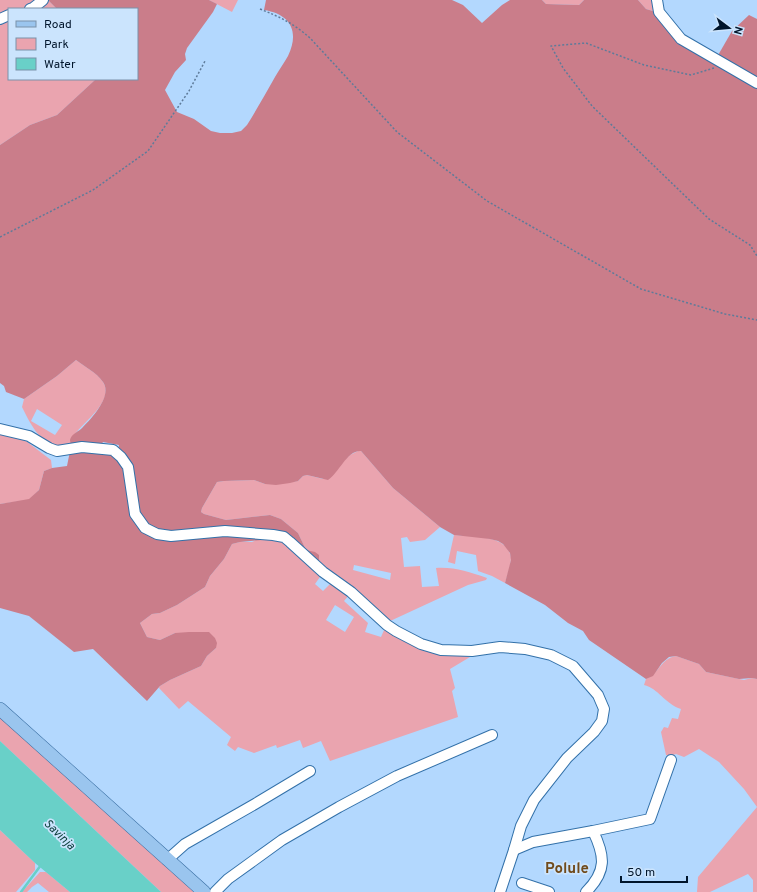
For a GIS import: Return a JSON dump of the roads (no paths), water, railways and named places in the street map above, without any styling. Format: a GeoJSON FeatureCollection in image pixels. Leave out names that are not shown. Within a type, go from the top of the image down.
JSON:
{"type":"FeatureCollection","features":[{"type":"Feature","properties":{"kind":"main road"},"geometry":{"type":"LineString","coordinates":[[0,709],[204,892]]}},
{"type":"Feature","properties":{"kind":"street"},"geometry":{"type":"LineString","coordinates":[[33,8],[43,0]]}},
{"type":"Feature","properties":{"kind":"street"},"geometry":{"type":"LineString","coordinates":[[657,0],[659,12],[681,39],[757,83]]}},
{"type":"Feature","properties":{"kind":"street"},"geometry":{"type":"LineString","coordinates":[[0,429],[29,436],[57,451],[82,447],[113,450],[121,457],[128,467],[135,514],[145,528],[157,534],[171,536],[225,531],[284,537],[323,572],[351,592],[387,625],[421,644],[441,650],[472,651],[500,647],[525,649],[551,655],[574,666],[598,695],[604,709],[602,721],[594,732],[567,758],[534,800],[521,826],[500,892]]}},
{"type":"Feature","properties":{"kind":"street"},"geometry":{"type":"LineString","coordinates":[[215,892],[228,879],[282,840],[333,811],[397,776],[492,735]]}},
{"type":"Feature","properties":{"kind":"street"},"geometry":{"type":"LineString","coordinates":[[514,850],[533,842],[650,819],[671,760]]}},
{"type":"Feature","properties":{"kind":"street"},"geometry":{"type":"LineString","coordinates":[[167,860],[185,844],[310,771]]}},
{"type":"Feature","properties":{"kind":"street"},"geometry":{"type":"LineString","coordinates":[[586,892],[594,884],[602,870],[603,859],[601,847],[593,831]]}},
{"type":"Feature","properties":{"kind":"street"},"geometry":{"type":"LineString","coordinates":[[522,883],[549,892]]}},
{"type":"Feature","properties":{"kind":"water","name":"Savinja"},"geometry":{"type":"Polygon","coordinates":[[[0,741],[161,892],[70,892],[35,863],[0,830],[0,741]]]}},
{"type":"Feature","properties":{"kind":"waterway"},"geometry":{"type":"LineString","coordinates":[[21,892],[41,865]]}},
{"type":"Feature","properties":{"kind":"district","name":"Polule"},"geometry":{"type":"Point","coordinates":[567,869]}}]}
